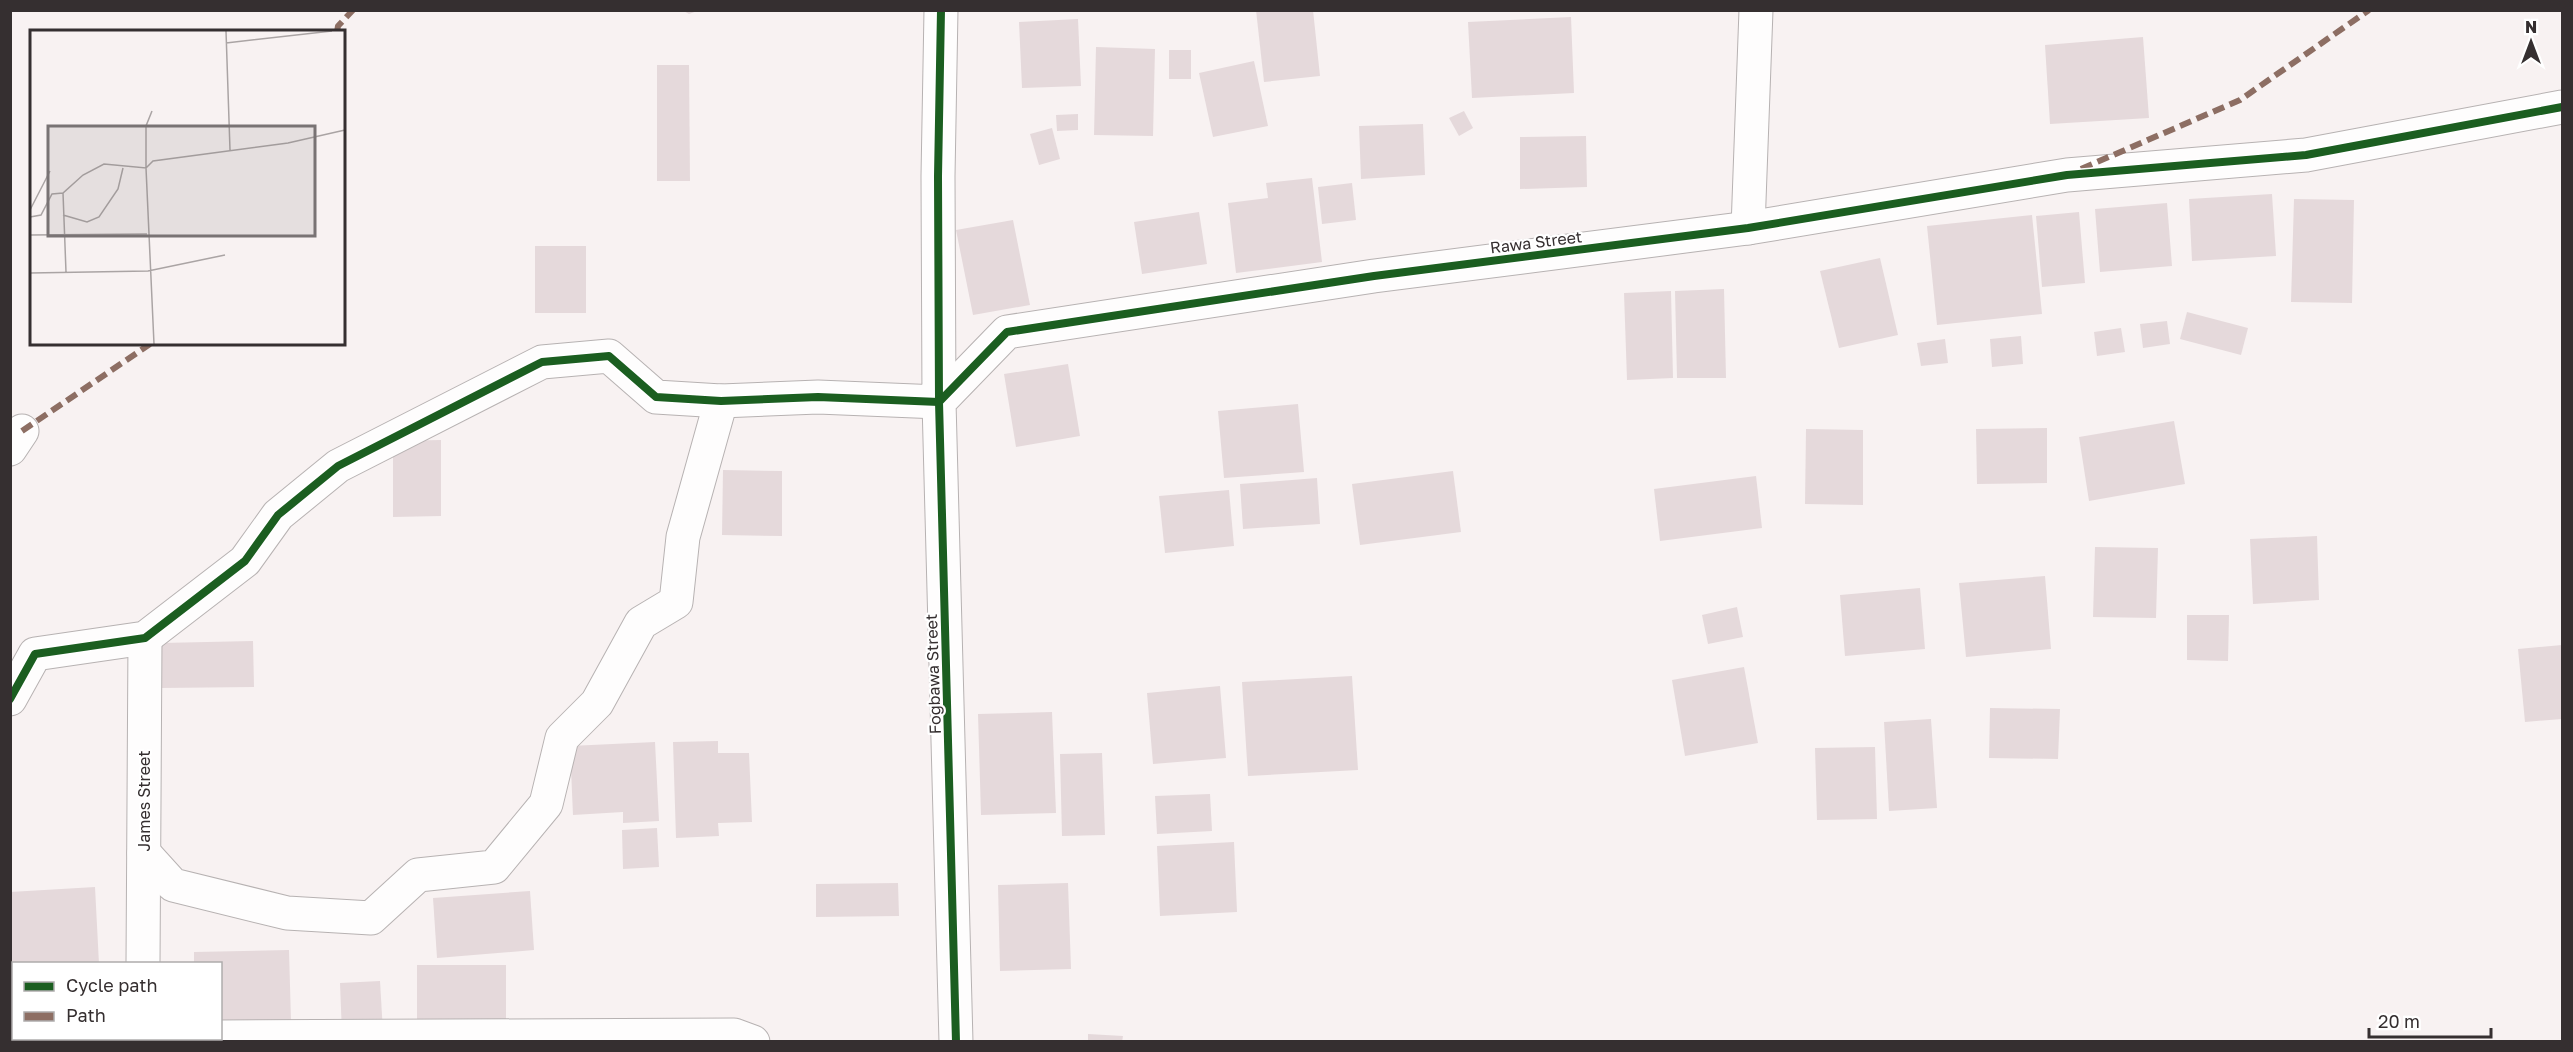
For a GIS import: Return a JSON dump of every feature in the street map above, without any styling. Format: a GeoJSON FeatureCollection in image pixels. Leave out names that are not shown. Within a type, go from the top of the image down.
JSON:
{"type":"FeatureCollection","features":[{"type":"Feature","properties":{"kind":"street","name":"Fogbawa Street"},"geometry":{"type":"LineString","coordinates":[[941,10],[938,176],[939,402],[951,1041]]}},
{"type":"Feature","properties":{"kind":"street"},"geometry":{"type":"LineString","coordinates":[[1748,228],[1756,10]]}},
{"type":"Feature","properties":{"kind":"street","name":"Rawa Street"},"geometry":{"type":"LineString","coordinates":[[939,402],[1007,332],[1374,276],[1748,228],[2067,175],[2307,155],[2562,107]]}},
{"type":"Feature","properties":{"kind":"street"},"geometry":{"type":"LineString","coordinates":[[10,699],[35,654],[145,638],[245,561],[278,515],[338,466],[542,362],[609,356],[656,397],[721,401],[818,397],[939,402]]}},
{"type":"Feature","properties":{"kind":"street"},"geometry":{"type":"LineString","coordinates":[[144,853],[173,885],[287,913],[371,918],[418,875],[494,867],[546,804],[562,738],[597,703],[641,622],[676,602],[683,537],[721,401]]}},
{"type":"Feature","properties":{"kind":"street","name":"James Street"},"geometry":{"type":"LineString","coordinates":[[144,962],[145,638]]}},
{"type":"Feature","properties":{"kind":"street"},"geometry":{"type":"LineString","coordinates":[[222,1037],[734,1035],[753,1041]]}},
{"type":"Feature","properties":{"kind":"street"},"geometry":{"type":"LineString","coordinates":[[10,1041],[41,1040]]}},
{"type":"Feature","properties":{"kind":"building"},"geometry":{"type":"Polygon","coordinates":[[[682,10],[700,10],[689,14],[682,10]]]}},
{"type":"Feature","properties":{"kind":"building"},"geometry":{"type":"Polygon","coordinates":[[[1256,10],[1313,10],[1320,76],[1264,82],[1256,10]]]}},
{"type":"Feature","properties":{"kind":"building"},"geometry":{"type":"Polygon","coordinates":[[[1571,17],[1574,93],[1472,98],[1468,22],[1571,17]]]}},
{"type":"Feature","properties":{"kind":"building"},"geometry":{"type":"Polygon","coordinates":[[[1078,19],[1081,86],[1022,88],[1019,22],[1078,19]]]}},
{"type":"Feature","properties":{"kind":"building"},"geometry":{"type":"Polygon","coordinates":[[[2143,37],[2149,118],[2050,124],[2045,45],[2143,37]]]}},
{"type":"Feature","properties":{"kind":"building"},"geometry":{"type":"Polygon","coordinates":[[[1096,47],[1155,49],[1153,136],[1094,135],[1096,47]]]}},
{"type":"Feature","properties":{"kind":"building"},"geometry":{"type":"Polygon","coordinates":[[[1169,50],[1191,50],[1191,79],[1169,79],[1169,50]]]}},
{"type":"Feature","properties":{"kind":"building"},"geometry":{"type":"Polygon","coordinates":[[[1254,61],[1268,126],[1213,137],[1199,73],[1254,61]]]}},
{"type":"Feature","properties":{"kind":"building"},"geometry":{"type":"Polygon","coordinates":[[[657,65],[689,65],[690,181],[657,181],[657,65]]]}},
{"type":"Feature","properties":{"kind":"building"},"geometry":{"type":"Polygon","coordinates":[[[1464,111],[1473,128],[1459,136],[1449,118],[1464,111]]]}},
{"type":"Feature","properties":{"kind":"building"},"geometry":{"type":"Polygon","coordinates":[[[1078,114],[1078,130],[1057,131],[1056,115],[1078,114]]]}},
{"type":"Feature","properties":{"kind":"building"},"geometry":{"type":"Polygon","coordinates":[[[1423,124],[1425,175],[1361,179],[1359,126],[1423,124]]]}},
{"type":"Feature","properties":{"kind":"building"},"geometry":{"type":"Polygon","coordinates":[[[1052,128],[1060,159],[1039,165],[1030,134],[1052,128]]]}},
{"type":"Feature","properties":{"kind":"building"},"geometry":{"type":"Polygon","coordinates":[[[1586,136],[1587,187],[1520,189],[1520,137],[1586,136]]]}},
{"type":"Feature","properties":{"kind":"building"},"geometry":{"type":"Polygon","coordinates":[[[1312,178],[1322,262],[1236,273],[1228,203],[1268,198],[1266,183],[1312,178]]]}},
{"type":"Feature","properties":{"kind":"building"},"geometry":{"type":"Polygon","coordinates":[[[1352,183],[1356,220],[1322,224],[1318,187],[1352,183]]]}},
{"type":"Feature","properties":{"kind":"building"},"geometry":{"type":"Polygon","coordinates":[[[2272,194],[2276,256],[2192,261],[2189,199],[2272,194]]]}},
{"type":"Feature","properties":{"kind":"building"},"geometry":{"type":"Polygon","coordinates":[[[2294,199],[2354,200],[2352,303],[2291,302],[2294,199]]]}},
{"type":"Feature","properties":{"kind":"building"},"geometry":{"type":"Polygon","coordinates":[[[2167,203],[2172,266],[2100,272],[2095,209],[2167,203]]]}},
{"type":"Feature","properties":{"kind":"building"},"geometry":{"type":"Polygon","coordinates":[[[1199,212],[1207,264],[1142,274],[1134,222],[1199,212]]]}},
{"type":"Feature","properties":{"kind":"building"},"geometry":{"type":"Polygon","coordinates":[[[2079,212],[2085,283],[2042,287],[2036,216],[2079,212]]]}},
{"type":"Feature","properties":{"kind":"building"},"geometry":{"type":"Polygon","coordinates":[[[2032,215],[2042,314],[1937,325],[1927,226],[2032,215]]]}},
{"type":"Feature","properties":{"kind":"building"},"geometry":{"type":"Polygon","coordinates":[[[1013,220],[1030,305],[973,315],[956,230],[1013,220]]]}},
{"type":"Feature","properties":{"kind":"building"},"geometry":{"type":"Polygon","coordinates":[[[535,246],[586,246],[586,313],[535,313],[535,246]]]}},
{"type":"Feature","properties":{"kind":"building"},"geometry":{"type":"Polygon","coordinates":[[[1880,258],[1898,335],[1839,348],[1820,271],[1880,258]]]}},
{"type":"Feature","properties":{"kind":"building"},"geometry":{"type":"Polygon","coordinates":[[[1724,289],[1726,378],[1677,378],[1675,291],[1724,289]]]}},
{"type":"Feature","properties":{"kind":"building"},"geometry":{"type":"Polygon","coordinates":[[[1671,291],[1673,378],[1627,380],[1624,293],[1671,291]]]}},
{"type":"Feature","properties":{"kind":"building"},"geometry":{"type":"Polygon","coordinates":[[[2187,312],[2248,328],[2241,355],[2180,339],[2187,312]]]}},
{"type":"Feature","properties":{"kind":"building"},"geometry":{"type":"Polygon","coordinates":[[[2167,321],[2170,344],[2143,348],[2140,324],[2167,321]]]}},
{"type":"Feature","properties":{"kind":"building"},"geometry":{"type":"Polygon","coordinates":[[[2121,328],[2125,352],[2097,356],[2094,332],[2121,328]]]}},
{"type":"Feature","properties":{"kind":"building"},"geometry":{"type":"Polygon","coordinates":[[[2021,336],[2023,364],[1992,367],[1990,339],[2021,336]]]}},
{"type":"Feature","properties":{"kind":"building"},"geometry":{"type":"Polygon","coordinates":[[[1945,339],[1948,363],[1921,366],[1917,343],[1945,339]]]}},
{"type":"Feature","properties":{"kind":"building"},"geometry":{"type":"Polygon","coordinates":[[[1068,364],[1080,436],[1016,447],[1004,374],[1068,364]]]}},
{"type":"Feature","properties":{"kind":"building"},"geometry":{"type":"Polygon","coordinates":[[[1298,404],[1304,472],[1224,478],[1218,411],[1298,404]]]}},
{"type":"Feature","properties":{"kind":"building"},"geometry":{"type":"Polygon","coordinates":[[[2174,421],[2185,484],[2089,501],[2079,437],[2174,421]]]}},
{"type":"Feature","properties":{"kind":"building"},"geometry":{"type":"Polygon","coordinates":[[[2047,428],[2047,483],[1977,484],[1976,429],[2047,428]]]}},
{"type":"Feature","properties":{"kind":"building"},"geometry":{"type":"Polygon","coordinates":[[[1806,429],[1863,430],[1863,505],[1805,504],[1806,429]]]}},
{"type":"Feature","properties":{"kind":"building"},"geometry":{"type":"Polygon","coordinates":[[[441,440],[441,516],[393,517],[393,441],[441,440]]]}},
{"type":"Feature","properties":{"kind":"building"},"geometry":{"type":"Polygon","coordinates":[[[723,470],[782,471],[782,536],[722,535],[723,470]]]}},
{"type":"Feature","properties":{"kind":"building"},"geometry":{"type":"Polygon","coordinates":[[[1453,471],[1461,532],[1360,545],[1352,484],[1453,471]]]}},
{"type":"Feature","properties":{"kind":"building"},"geometry":{"type":"Polygon","coordinates":[[[1756,476],[1762,528],[1660,541],[1654,489],[1756,476]]]}},
{"type":"Feature","properties":{"kind":"building"},"geometry":{"type":"Polygon","coordinates":[[[1317,478],[1320,524],[1243,529],[1240,484],[1317,478]]]}},
{"type":"Feature","properties":{"kind":"building"},"geometry":{"type":"Polygon","coordinates":[[[1229,490],[1234,546],[1165,553],[1159,496],[1229,490]]]}},
{"type":"Feature","properties":{"kind":"building"},"geometry":{"type":"Polygon","coordinates":[[[2317,536],[2319,600],[2253,604],[2250,539],[2317,536]]]}},
{"type":"Feature","properties":{"kind":"building"},"geometry":{"type":"Polygon","coordinates":[[[2095,547],[2158,548],[2156,618],[2093,617],[2095,547]]]}},
{"type":"Feature","properties":{"kind":"building"},"geometry":{"type":"Polygon","coordinates":[[[2045,576],[2051,649],[1966,657],[1959,583],[2045,576]]]}},
{"type":"Feature","properties":{"kind":"building"},"geometry":{"type":"Polygon","coordinates":[[[1920,588],[1925,649],[1845,656],[1840,595],[1920,588]]]}},
{"type":"Feature","properties":{"kind":"building"},"geometry":{"type":"Polygon","coordinates":[[[1737,607],[1743,637],[1708,644],[1702,615],[1737,607]]]}},
{"type":"Feature","properties":{"kind":"building"},"geometry":{"type":"Polygon","coordinates":[[[2187,615],[2229,615],[2228,661],[2187,660],[2187,615]]]}},
{"type":"Feature","properties":{"kind":"building"},"geometry":{"type":"Polygon","coordinates":[[[253,641],[254,687],[161,688],[161,643],[253,641]]]}},
{"type":"Feature","properties":{"kind":"building"},"geometry":{"type":"Polygon","coordinates":[[[2562,645],[2562,719],[2525,722],[2518,649],[2562,645]]]}},
{"type":"Feature","properties":{"kind":"building"},"geometry":{"type":"Polygon","coordinates":[[[1744,667],[1758,743],[1685,756],[1672,680],[1744,667]]]}},
{"type":"Feature","properties":{"kind":"building"},"geometry":{"type":"Polygon","coordinates":[[[1352,676],[1358,770],[1248,776],[1242,682],[1352,676]]]}},
{"type":"Feature","properties":{"kind":"building"},"geometry":{"type":"Polygon","coordinates":[[[1220,686],[1226,758],[1153,764],[1147,693],[1220,686]]]}},
{"type":"Feature","properties":{"kind":"building"},"geometry":{"type":"Polygon","coordinates":[[[1990,708],[2060,709],[2058,759],[1989,758],[1990,708]]]}},
{"type":"Feature","properties":{"kind":"building"},"geometry":{"type":"Polygon","coordinates":[[[1052,712],[1056,813],[981,815],[978,714],[1052,712]]]}},
{"type":"Feature","properties":{"kind":"building"},"geometry":{"type":"Polygon","coordinates":[[[1931,719],[1937,808],[1889,811],[1884,722],[1931,719]]]}},
{"type":"Feature","properties":{"kind":"building"},"geometry":{"type":"Polygon","coordinates":[[[718,741],[718,753],[749,753],[752,822],[718,823],[719,836],[676,838],[673,742],[718,741]]]}},
{"type":"Feature","properties":{"kind":"building"},"geometry":{"type":"Polygon","coordinates":[[[655,742],[659,821],[623,823],[623,812],[573,815],[570,746],[655,742]]]}},
{"type":"Feature","properties":{"kind":"building"},"geometry":{"type":"Polygon","coordinates":[[[1875,747],[1877,819],[1817,820],[1815,748],[1875,747]]]}},
{"type":"Feature","properties":{"kind":"building"},"geometry":{"type":"Polygon","coordinates":[[[1102,753],[1105,835],[1062,836],[1060,754],[1102,753]]]}},
{"type":"Feature","properties":{"kind":"building"},"geometry":{"type":"Polygon","coordinates":[[[1210,794],[1212,831],[1157,834],[1155,796],[1210,794]]]}},
{"type":"Feature","properties":{"kind":"building"},"geometry":{"type":"Polygon","coordinates":[[[657,828],[659,867],[623,869],[622,830],[657,828]]]}},
{"type":"Feature","properties":{"kind":"building"},"geometry":{"type":"Polygon","coordinates":[[[1234,842],[1237,912],[1160,916],[1157,846],[1234,842]]]}},
{"type":"Feature","properties":{"kind":"building"},"geometry":{"type":"Polygon","coordinates":[[[898,883],[899,916],[816,917],[816,884],[898,883]]]}},
{"type":"Feature","properties":{"kind":"building"},"geometry":{"type":"Polygon","coordinates":[[[1068,883],[1071,969],[1000,971],[998,885],[1068,883]]]}},
{"type":"Feature","properties":{"kind":"building"},"geometry":{"type":"Polygon","coordinates":[[[95,887],[99,962],[12,962],[12,980],[10,892],[95,887]]]}},
{"type":"Feature","properties":{"kind":"building"},"geometry":{"type":"Polygon","coordinates":[[[530,891],[534,950],[437,958],[433,898],[530,891]]]}},
{"type":"Feature","properties":{"kind":"building"},"geometry":{"type":"Polygon","coordinates":[[[289,950],[291,1021],[222,1022],[222,962],[194,962],[194,952],[289,950]]]}},
{"type":"Feature","properties":{"kind":"building"},"geometry":{"type":"Polygon","coordinates":[[[417,965],[506,965],[506,1024],[417,1024],[417,965]]]}},
{"type":"Feature","properties":{"kind":"building"},"geometry":{"type":"Polygon","coordinates":[[[380,981],[383,1032],[342,1034],[340,983],[380,981]]]}},
{"type":"Feature","properties":{"kind":"building"},"geometry":{"type":"Polygon","coordinates":[[[1088,1034],[1123,1036],[1122,1042],[1088,1042],[1088,1034]]]}},
{"type":"Feature","properties":{"kind":"marked path"},"geometry":{"type":"LineString","coordinates":[[337,30],[338,26],[353,10]]}},
{"type":"Feature","properties":{"kind":"marked path"},"geometry":{"type":"LineString","coordinates":[[2081,169],[2240,100],[2369,10]]}},
{"type":"Feature","properties":{"kind":"marked path"},"geometry":{"type":"LineString","coordinates":[[22,431],[149,345]]}},
{"type":"Feature","properties":{"kind":"cycle path"},"geometry":{"type":"LineString","coordinates":[[10,699],[35,654],[145,638],[245,561],[278,515],[338,466],[542,362],[609,356],[656,397],[721,401],[818,397],[939,402],[938,176],[941,10]]}},
{"type":"Feature","properties":{"kind":"cycle path"},"geometry":{"type":"LineString","coordinates":[[956,1042],[939,402],[1007,332],[1374,276],[1748,228],[2067,175],[2306,155],[2562,107]]}}]}
